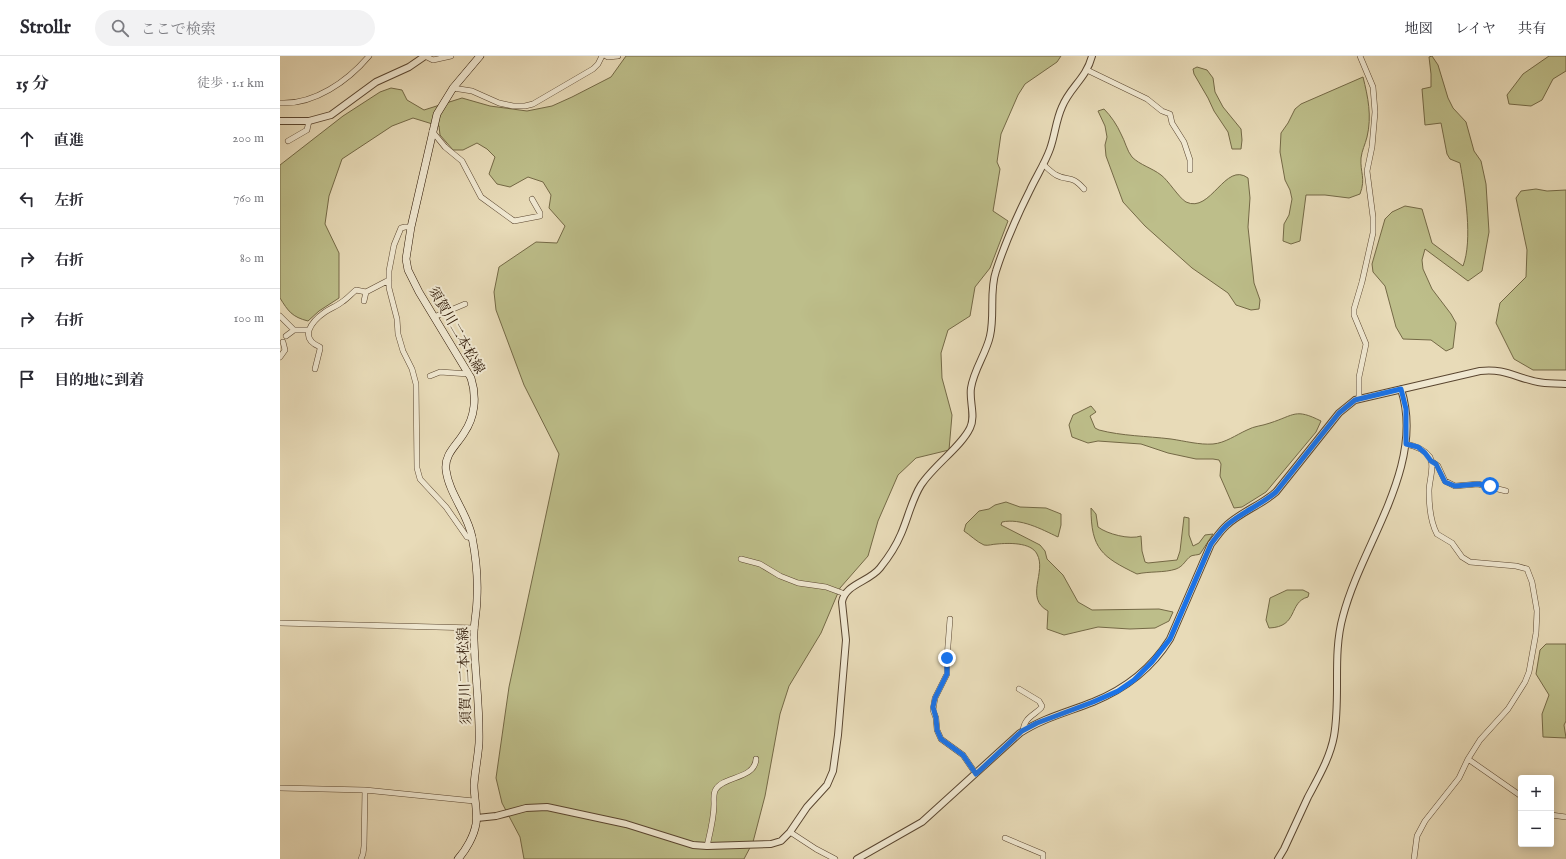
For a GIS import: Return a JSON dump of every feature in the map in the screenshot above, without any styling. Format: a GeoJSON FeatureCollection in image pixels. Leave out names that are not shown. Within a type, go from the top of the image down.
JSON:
{"type":"FeatureCollection","features":[{"type":"Feature","properties":{"kind":"main road","name":"須賀川二本松線"},"geometry":{"type":"LineString","coordinates":[[458,859],[473,833],[476,818],[474,801],[475,774],[479,744],[474,643],[477,582],[470,527],[447,476],[446,463],[448,455],[465,433],[472,419],[475,388],[469,374],[434,317],[408,270],[407,250],[432,131],[437,114],[453,88],[480,56]]}},
{"type":"Feature","properties":{"kind":"street"},"geometry":{"type":"LineString","coordinates":[[280,103],[303,101],[326,91],[350,75],[369,56]]}},
{"type":"Feature","properties":{"kind":"street"},"geometry":{"type":"LineString","coordinates":[[280,121],[309,121],[330,115],[376,82],[409,67],[425,56],[433,60],[451,56]]}},
{"type":"Feature","properties":{"kind":"street"},"geometry":{"type":"LineString","coordinates":[[453,88],[472,91],[499,103],[512,106],[529,106],[593,70],[602,56]]}},
{"type":"Feature","properties":{"kind":"street"},"geometry":{"type":"LineString","coordinates":[[606,56],[618,56]]}},
{"type":"Feature","properties":{"kind":"street"},"geometry":{"type":"LineString","coordinates":[[476,818],[496,816],[526,808],[547,807],[626,824],[693,845],[707,846],[771,844],[781,841],[790,832],[807,807],[827,785],[833,771],[838,735],[846,640],[842,602],[845,594],[849,589],[869,577],[880,568],[897,543],[921,485],[934,468],[969,430],[972,418],[971,391],[973,379],[990,337],[994,275],[1018,214],[1050,148],[1062,106],[1087,70],[1092,56]]}},
{"type":"Feature","properties":{"kind":"street"},"geometry":{"type":"LineString","coordinates":[[1359,399],[1359,377],[1366,344],[1354,315],[1354,310],[1373,233],[1374,217],[1368,171],[1375,112],[1373,87],[1360,56]]}},
{"type":"Feature","properties":{"kind":"street"},"geometry":{"type":"LineString","coordinates":[[1087,70],[1147,99],[1158,109],[1170,114],[1172,123],[1184,142],[1190,160],[1190,170]]}},
{"type":"Feature","properties":{"kind":"street"},"geometry":{"type":"LineString","coordinates":[[288,141],[301,135],[307,130],[309,121]]}},
{"type":"Feature","properties":{"kind":"street"},"geometry":{"type":"LineString","coordinates":[[432,131],[445,147],[462,161],[481,197],[514,221],[540,216],[540,213],[532,199]]}},
{"type":"Feature","properties":{"kind":"street"},"geometry":{"type":"LineString","coordinates":[[1043,164],[1056,175],[1072,178],[1084,189]]}},
{"type":"Feature","properties":{"kind":"street"},"geometry":{"type":"LineString","coordinates":[[411,227],[401,228],[394,245],[388,280],[398,334],[403,351],[412,369],[416,384],[417,468],[420,479],[446,507],[467,537],[472,538]]}},
{"type":"Feature","properties":{"kind":"street"},"geometry":{"type":"LineString","coordinates":[[315,369],[320,347],[308,339],[309,330],[324,313],[344,302],[356,290],[366,292],[388,280]]}},
{"type":"Feature","properties":{"kind":"street"},"geometry":{"type":"LineString","coordinates":[[364,301],[366,292]]}},
{"type":"Feature","properties":{"kind":"street"},"geometry":{"type":"LineString","coordinates":[[434,317],[465,304]]}},
{"type":"Feature","properties":{"kind":"street"},"geometry":{"type":"LineString","coordinates":[[280,316],[294,330]]}},
{"type":"Feature","properties":{"kind":"street"},"geometry":{"type":"LineString","coordinates":[[286,336],[294,330],[309,330]]}},
{"type":"Feature","properties":{"kind":"street"},"geometry":{"type":"LineString","coordinates":[[280,357],[285,350],[283,342]]}},
{"type":"Feature","properties":{"kind":"street"},"geometry":{"type":"LineString","coordinates":[[857,859],[922,822],[1022,731],[1037,723],[1118,691],[1134,680],[1152,662],[1170,639],[1211,544],[1217,535],[1226,525],[1276,492],[1339,413],[1355,400],[1480,371],[1491,370],[1516,375],[1539,382],[1566,384]]}},
{"type":"Feature","properties":{"kind":"street"},"geometry":{"type":"LineString","coordinates":[[430,376],[440,372],[469,374]]}},
{"type":"Feature","properties":{"kind":"street"},"geometry":{"type":"LineString","coordinates":[[1278,859],[1284,850],[1323,769],[1331,747],[1336,719],[1337,656],[1342,618],[1357,576],[1397,480],[1406,444],[1406,409],[1401,389]]}},
{"type":"Feature","properties":{"kind":"street"},"geometry":{"type":"LineString","coordinates":[[1406,444],[1418,447],[1430,458],[1432,470],[1429,491],[1430,512],[1437,534],[1452,543],[1462,557],[1470,562],[1521,566],[1527,569],[1536,602],[1536,633],[1534,648],[1532,662],[1525,682],[1508,709],[1480,740],[1468,759],[1459,778],[1421,828],[1417,836],[1414,859]]}},
{"type":"Feature","properties":{"kind":"street"},"geometry":{"type":"LineString","coordinates":[[1431,461],[1436,464],[1445,482],[1455,486],[1478,484],[1506,490]]}},
{"type":"Feature","properties":{"kind":"street"},"geometry":{"type":"LineString","coordinates":[[741,559],[760,564],[780,576],[798,583],[826,586],[845,594]]}},
{"type":"Feature","properties":{"kind":"street"},"geometry":{"type":"LineString","coordinates":[[950,619],[947,674],[935,698],[933,710],[936,718],[937,730],[941,739],[963,755],[976,774]]}},
{"type":"Feature","properties":{"kind":"street"},"geometry":{"type":"LineString","coordinates":[[280,623],[475,628]]}},
{"type":"Feature","properties":{"kind":"street"},"geometry":{"type":"LineString","coordinates":[[1019,689],[1039,701],[1042,706],[1025,721],[1022,731]]}},
{"type":"Feature","properties":{"kind":"street"},"geometry":{"type":"LineString","coordinates":[[707,846],[714,813],[714,794],[716,789],[733,778],[749,771],[756,763],[756,759]]}},
{"type":"Feature","properties":{"kind":"street"},"geometry":{"type":"LineString","coordinates":[[1468,759],[1518,794]]}},
{"type":"Feature","properties":{"kind":"street"},"geometry":{"type":"LineString","coordinates":[[280,788],[365,790],[474,801]]}},
{"type":"Feature","properties":{"kind":"street"},"geometry":{"type":"LineString","coordinates":[[361,859],[364,846],[365,790]]}},
{"type":"Feature","properties":{"kind":"street"},"geometry":{"type":"LineString","coordinates":[[1554,815],[1566,817]]}},
{"type":"Feature","properties":{"kind":"street"},"geometry":{"type":"LineString","coordinates":[[790,832],[816,849],[835,859]]}},
{"type":"Feature","properties":{"kind":"street"},"geometry":{"type":"LineString","coordinates":[[1005,838],[1043,854],[1043,859]]}},
{"type":"Feature","properties":{"kind":"green space"},"geometry":{"type":"Polygon","coordinates":[[[626,56],[1061,56],[1057,62],[1025,84],[1018,95],[1001,134],[997,162],[1000,169],[993,211],[1008,221],[990,268],[975,287],[970,316],[948,330],[941,353],[942,378],[952,415],[949,450],[916,458],[898,475],[878,521],[868,556],[840,588],[821,633],[789,686],[780,714],[765,796],[753,842],[744,859],[524,859],[520,837],[502,803],[496,778],[509,687],[559,454],[524,385],[496,310],[494,292],[499,267],[536,242],[557,243],[565,226],[549,208],[551,195],[543,182],[528,177],[510,187],[497,184],[489,174],[495,157],[487,149],[477,143],[463,150],[453,150],[440,135],[439,126],[413,118],[392,126],[342,159],[329,196],[325,224],[339,253],[339,298],[319,311],[308,321],[298,318],[291,313],[280,298],[280,165],[343,116],[380,92],[391,88],[402,90],[407,100],[424,110],[462,98],[490,106],[527,111],[552,106],[611,77],[626,56]]]}},
{"type":"Feature","properties":{"kind":"green space"},"geometry":{"type":"Polygon","coordinates":[[[1432,56],[1438,65],[1448,98],[1453,108],[1466,122],[1474,151],[1481,161],[1486,184],[1489,232],[1482,271],[1468,281],[1425,249],[1422,260],[1423,269],[1432,289],[1456,323],[1453,348],[1446,351],[1431,340],[1403,339],[1396,327],[1385,286],[1373,272],[1372,264],[1385,219],[1392,212],[1405,206],[1422,209],[1432,243],[1463,266],[1466,255],[1468,229],[1466,201],[1460,163],[1450,159],[1447,154],[1441,123],[1425,125],[1422,89],[1431,87],[1429,57],[1432,56]]]}},
{"type":"Feature","properties":{"kind":"green space"},"geometry":{"type":"Polygon","coordinates":[[[1549,56],[1566,56],[1566,71],[1553,79],[1542,100],[1531,106],[1509,104],[1507,95],[1523,74],[1549,56]]]}},
{"type":"Feature","properties":{"kind":"green space"},"geometry":{"type":"Polygon","coordinates":[[[1197,67],[1207,70],[1213,78],[1215,92],[1223,107],[1241,129],[1241,149],[1232,149],[1228,132],[1214,111],[1194,74],[1193,69],[1197,67]]]}},
{"type":"Feature","properties":{"kind":"green space"},"geometry":{"type":"Polygon","coordinates":[[[1363,77],[1368,99],[1369,122],[1367,137],[1361,158],[1363,184],[1360,194],[1349,198],[1325,195],[1306,195],[1300,241],[1291,244],[1283,241],[1284,224],[1289,215],[1292,199],[1290,190],[1285,180],[1280,152],[1281,133],[1295,109],[1301,104],[1363,77]]]}},
{"type":"Feature","properties":{"kind":"green space"},"geometry":{"type":"Polygon","coordinates":[[[1104,109],[1118,127],[1132,157],[1161,175],[1186,202],[1195,204],[1203,201],[1232,176],[1240,175],[1248,178],[1250,198],[1248,227],[1254,283],[1260,300],[1259,309],[1251,310],[1236,305],[1228,293],[1192,268],[1145,226],[1123,202],[1106,156],[1105,145],[1107,137],[1105,126],[1098,111],[1104,109]]]}},
{"type":"Feature","properties":{"kind":"green space"},"geometry":{"type":"Polygon","coordinates":[[[1536,189],[1547,191],[1566,190],[1566,370],[1533,370],[1514,359],[1496,323],[1500,303],[1526,277],[1527,250],[1516,198],[1521,191],[1536,189]]]}},
{"type":"Feature","properties":{"kind":"green space"},"geometry":{"type":"Polygon","coordinates":[[[1091,406],[1096,412],[1090,416],[1095,428],[1099,430],[1116,434],[1171,439],[1202,444],[1222,442],[1255,427],[1295,414],[1306,415],[1321,421],[1316,432],[1266,492],[1242,507],[1234,508],[1220,476],[1221,464],[1219,460],[1196,459],[1168,453],[1141,444],[1098,441],[1088,443],[1072,437],[1069,425],[1073,415],[1091,406]]]}},
{"type":"Feature","properties":{"kind":"green space"},"geometry":{"type":"Polygon","coordinates":[[[1006,502],[1020,507],[1046,508],[1061,514],[1061,525],[1058,537],[1024,523],[1009,521],[1002,522],[1001,525],[1040,545],[1045,551],[1047,559],[1063,575],[1078,602],[1092,610],[1159,609],[1173,612],[1169,621],[1155,628],[1130,629],[1098,627],[1064,635],[1047,629],[1048,611],[1041,606],[1038,599],[1037,584],[1040,569],[1037,554],[1034,550],[1025,545],[1019,544],[1007,543],[984,545],[964,531],[966,524],[979,511],[989,509],[995,505],[1006,502]]]}},
{"type":"Feature","properties":{"kind":"green space"},"geometry":{"type":"Polygon","coordinates":[[[1091,508],[1096,514],[1098,527],[1102,530],[1125,537],[1141,536],[1142,551],[1145,562],[1148,563],[1177,560],[1180,551],[1184,517],[1189,518],[1189,535],[1193,546],[1199,543],[1205,535],[1213,534],[1200,554],[1191,556],[1179,568],[1167,571],[1137,574],[1115,562],[1101,550],[1093,533],[1091,508]]]}},
{"type":"Feature","properties":{"kind":"green space"},"geometry":{"type":"Polygon","coordinates":[[[1287,590],[1303,590],[1309,593],[1308,597],[1298,604],[1285,623],[1278,627],[1269,628],[1266,620],[1270,598],[1287,590]]]}},
{"type":"Feature","properties":{"kind":"green space"},"geometry":{"type":"Polygon","coordinates":[[[1546,644],[1566,644],[1566,721],[1564,725],[1566,738],[1543,737],[1542,714],[1549,695],[1536,674],[1540,650],[1546,644]]]}},
{"type":"Feature","properties":{"kind":"route"},"geometry":{"type":"LineString","coordinates":[[947,658],[947,674],[935,698],[933,707],[937,730],[941,739],[966,758],[970,768],[976,774],[1022,731],[1037,723],[1118,691],[1134,680],[1152,662],[1170,639],[1211,544],[1217,535],[1226,525],[1276,492],[1339,413],[1355,400],[1401,389],[1405,400],[1406,409],[1406,444],[1418,447],[1425,453],[1431,461],[1436,464],[1445,482],[1455,486],[1478,484],[1490,486]]}}]}
